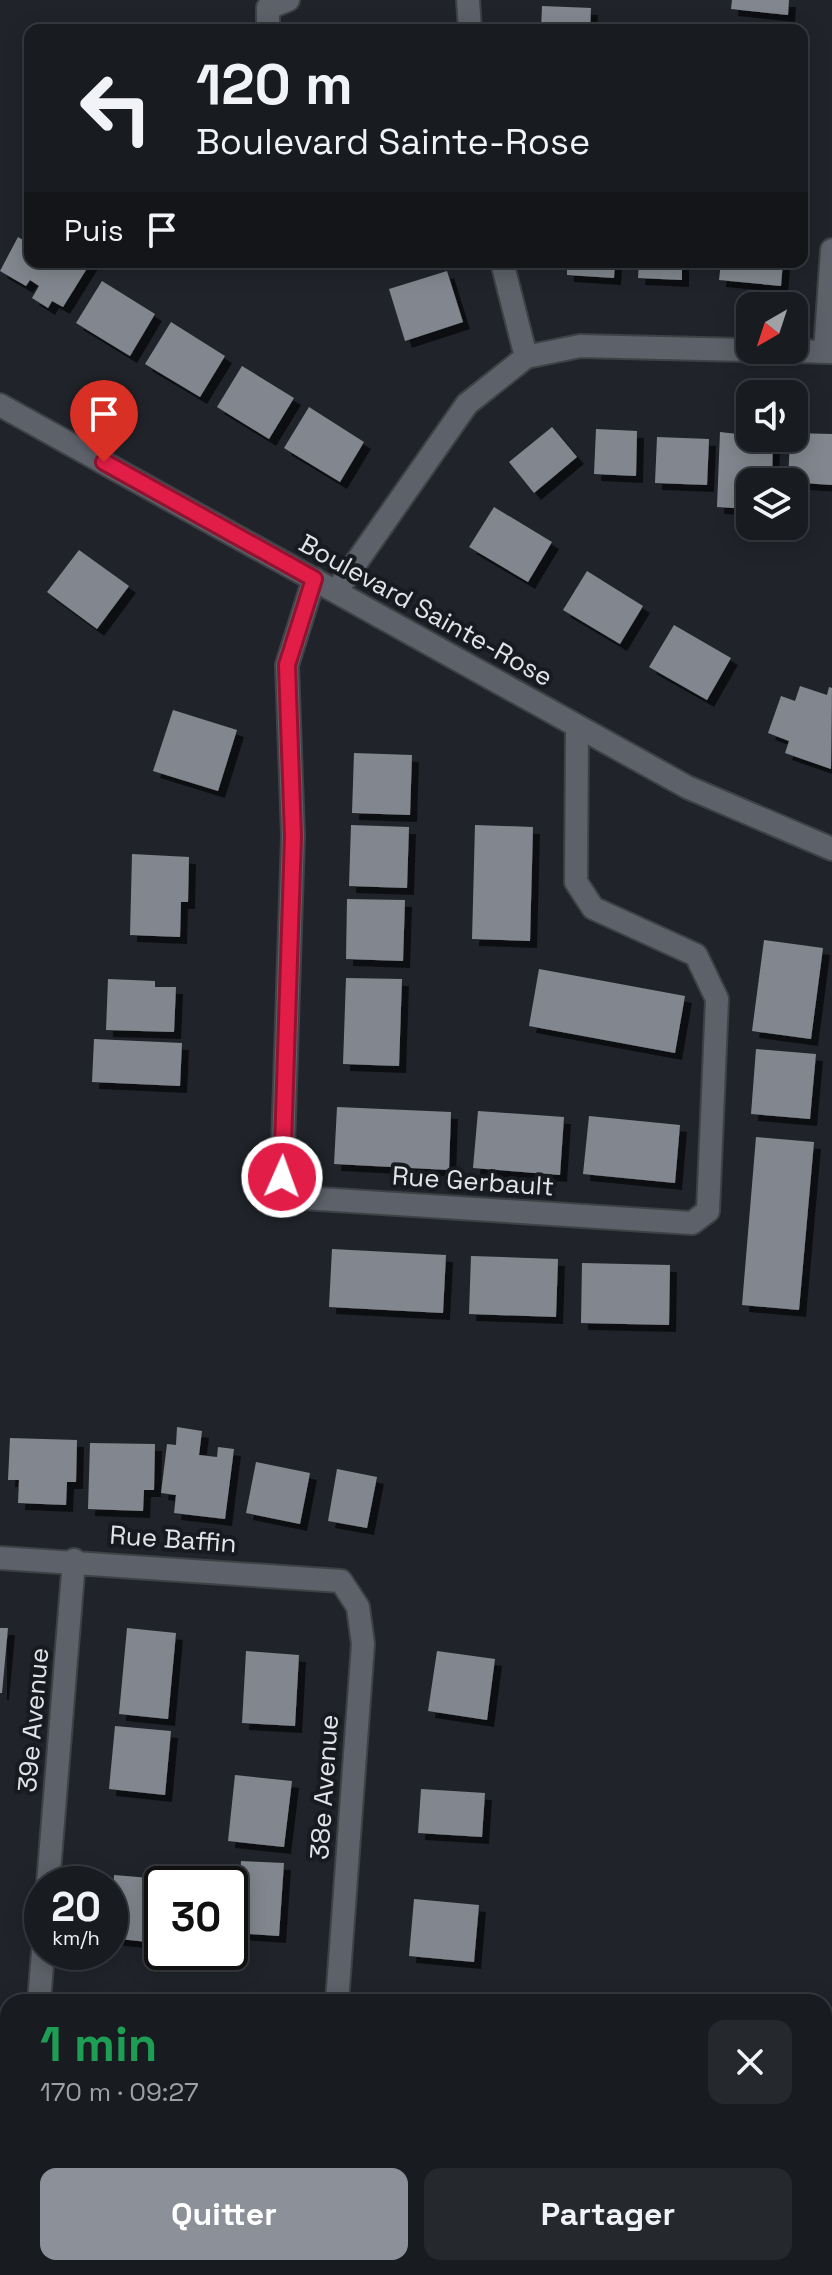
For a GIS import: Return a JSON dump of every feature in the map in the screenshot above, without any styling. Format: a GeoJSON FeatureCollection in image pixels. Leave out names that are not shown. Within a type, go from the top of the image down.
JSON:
{"type":"FeatureCollection","features":[{"type":"Feature","properties":{"kind":"street"},"geometry":{"type":"LineString","coordinates":[[268,24],[268,8],[288,0]]}},
{"type":"Feature","properties":{"kind":"street"},"geometry":{"type":"LineString","coordinates":[[468,0],[470,24]]}},
{"type":"Feature","properties":{"kind":"street"},"geometry":{"type":"LineString","coordinates":[[337,590],[467,404],[526,357],[580,346],[829,352],[832,250]]}},
{"type":"Feature","properties":{"kind":"street"},"geometry":{"type":"LineString","coordinates":[[504,268],[526,357]]}},
{"type":"Feature","properties":{"kind":"street","name":"Boulevard Sainte-Rose"},"geometry":{"type":"LineString","coordinates":[[0,405],[687,787],[832,849]]}},
{"type":"Feature","properties":{"kind":"street","name":"Rue Gerbault"},"geometry":{"type":"LineString","coordinates":[[314,579],[287,665],[293,836],[282,1177],[304,1198],[692,1223],[708,1211],[717,999],[696,955],[593,908],[576,882],[577,728]]}},
{"type":"Feature","properties":{"kind":"street","name":"Rue Baffin"},"geometry":{"type":"LineString","coordinates":[[0,1558],[74,1560],[341,1581]]}},
{"type":"Feature","properties":{"kind":"street","name":"39e Avenue"},"geometry":{"type":"LineString","coordinates":[[49,1866],[74,1560]]}},
{"type":"Feature","properties":{"kind":"street","name":"38e Avenue"},"geometry":{"type":"LineString","coordinates":[[338,1994],[363,1644],[358,1607],[341,1581]]}},
{"type":"Feature","properties":{"kind":"street"},"geometry":{"type":"LineString","coordinates":[[40,1994],[42,1970]]}},
{"type":"Feature","properties":{"kind":"building"},"geometry":{"type":"Polygon","coordinates":[[[732,0],[789,0],[788,15],[731,9],[732,0]]]}},
{"type":"Feature","properties":{"kind":"building"},"geometry":{"type":"Polygon","coordinates":[[[542,6],[591,8],[590,24],[541,24],[542,6]]]}},
{"type":"Feature","properties":{"kind":"building"},"geometry":{"type":"Polygon","coordinates":[[[18,237],[24,240],[24,268],[87,268],[63,307],[52,301],[48,308],[32,298],[39,286],[30,280],[26,286],[0,271],[18,237]]]}},
{"type":"Feature","properties":{"kind":"building"},"geometry":{"type":"Polygon","coordinates":[[[567,268],[615,268],[614,278],[567,275],[567,268]]]}},
{"type":"Feature","properties":{"kind":"building"},"geometry":{"type":"Polygon","coordinates":[[[639,268],[682,268],[682,280],[638,278],[639,268]]]}},
{"type":"Feature","properties":{"kind":"building"},"geometry":{"type":"Polygon","coordinates":[[[720,268],[782,268],[781,286],[719,280],[720,268]]]}},
{"type":"Feature","properties":{"kind":"building"},"geometry":{"type":"Polygon","coordinates":[[[447,271],[463,322],[405,341],[389,289],[447,271]]]}},
{"type":"Feature","properties":{"kind":"building"},"geometry":{"type":"Polygon","coordinates":[[[102,281],[155,314],[130,356],[76,323],[102,281]]]}},
{"type":"Feature","properties":{"kind":"building"},"geometry":{"type":"Polygon","coordinates":[[[171,322],[225,356],[200,397],[145,364],[171,322]]]}},
{"type":"Feature","properties":{"kind":"building"},"geometry":{"type":"Polygon","coordinates":[[[242,366],[294,398],[269,439],[217,407],[242,366]]]}},
{"type":"Feature","properties":{"kind":"building"},"geometry":{"type":"Polygon","coordinates":[[[309,407],[364,442],[340,482],[284,448],[309,407]]]}},
{"type":"Feature","properties":{"kind":"building"},"geometry":{"type":"Polygon","coordinates":[[[552,427],[577,457],[534,493],[509,462],[552,427]]]}},
{"type":"Feature","properties":{"kind":"building"},"geometry":{"type":"Polygon","coordinates":[[[596,429],[637,431],[636,476],[594,474],[596,429]]]}},
{"type":"Feature","properties":{"kind":"building"},"geometry":{"type":"Polygon","coordinates":[[[720,432],[736,434],[736,452],[773,452],[772,468],[736,468],[736,508],[717,507],[720,432]]]}},
{"type":"Feature","properties":{"kind":"building"},"geometry":{"type":"Polygon","coordinates":[[[808,433],[832,434],[832,485],[808,483],[808,468],[789,468],[789,452],[808,452],[808,433]]]}},
{"type":"Feature","properties":{"kind":"building"},"geometry":{"type":"Polygon","coordinates":[[[657,437],[709,439],[707,485],[655,483],[657,437]]]}},
{"type":"Feature","properties":{"kind":"building"},"geometry":{"type":"Polygon","coordinates":[[[494,507],[552,542],[528,582],[469,547],[494,507]]]}},
{"type":"Feature","properties":{"kind":"building"},"geometry":{"type":"Polygon","coordinates":[[[79,550],[129,586],[97,629],[47,592],[79,550]]]}},
{"type":"Feature","properties":{"kind":"building"},"geometry":{"type":"Polygon","coordinates":[[[587,571],[643,606],[620,644],[563,610],[587,571]]]}},
{"type":"Feature","properties":{"kind":"building"},"geometry":{"type":"Polygon","coordinates":[[[674,625],[731,658],[707,700],[649,667],[674,625]]]}},
{"type":"Feature","properties":{"kind":"building"},"geometry":{"type":"Polygon","coordinates":[[[800,686],[827,695],[829,687],[832,688],[831,769],[785,753],[789,741],[768,733],[781,696],[795,701],[800,686]]]}},
{"type":"Feature","properties":{"kind":"building"},"geometry":{"type":"Polygon","coordinates":[[[173,710],[237,730],[218,791],[153,771],[173,710]]]}},
{"type":"Feature","properties":{"kind":"building"},"geometry":{"type":"Polygon","coordinates":[[[354,753],[412,755],[410,815],[352,813],[354,753]]]}},
{"type":"Feature","properties":{"kind":"building"},"geometry":{"type":"Polygon","coordinates":[[[351,825],[409,827],[407,888],[349,886],[351,825]]]}},
{"type":"Feature","properties":{"kind":"building"},"geometry":{"type":"Polygon","coordinates":[[[475,825],[533,827],[530,941],[472,939],[475,825]]]}},
{"type":"Feature","properties":{"kind":"building"},"geometry":{"type":"Polygon","coordinates":[[[132,854],[189,857],[188,902],[181,902],[180,937],[130,935],[132,854]]]}},
{"type":"Feature","properties":{"kind":"building"},"geometry":{"type":"Polygon","coordinates":[[[347,899],[405,900],[403,961],[346,959],[347,899]]]}},
{"type":"Feature","properties":{"kind":"building"},"geometry":{"type":"Polygon","coordinates":[[[764,940],[823,948],[811,1039],[752,1031],[764,940]]]}},
{"type":"Feature","properties":{"kind":"building"},"geometry":{"type":"Polygon","coordinates":[[[539,969],[685,996],[675,1053],[529,1026],[539,969]]]}},
{"type":"Feature","properties":{"kind":"building"},"geometry":{"type":"Polygon","coordinates":[[[346,978],[402,979],[399,1066],[343,1064],[346,978]]]}},
{"type":"Feature","properties":{"kind":"building"},"geometry":{"type":"Polygon","coordinates":[[[108,979],[155,981],[155,987],[176,987],[174,1032],[106,1030],[108,979]]]}},
{"type":"Feature","properties":{"kind":"building"},"geometry":{"type":"Polygon","coordinates":[[[94,1039],[182,1043],[180,1086],[92,1082],[94,1039]]]}},
{"type":"Feature","properties":{"kind":"building"},"geometry":{"type":"Polygon","coordinates":[[[756,1049],[816,1054],[810,1119],[751,1114],[756,1049]]]}},
{"type":"Feature","properties":{"kind":"building"},"geometry":{"type":"Polygon","coordinates":[[[337,1107],[451,1112],[449,1170],[334,1164],[337,1107]]]}},
{"type":"Feature","properties":{"kind":"building"},"geometry":{"type":"Polygon","coordinates":[[[478,1111],[564,1117],[560,1175],[473,1168],[478,1111]]]}},
{"type":"Feature","properties":{"kind":"building"},"geometry":{"type":"Polygon","coordinates":[[[589,1116],[680,1125],[675,1183],[583,1174],[589,1116]]]}},
{"type":"Feature","properties":{"kind":"building"},"geometry":{"type":"Polygon","coordinates":[[[756,1137],[814,1142],[799,1310],[742,1305],[756,1137]]]}},
{"type":"Feature","properties":{"kind":"building"},"geometry":{"type":"Polygon","coordinates":[[[332,1249],[446,1255],[443,1313],[329,1307],[332,1249]]]}},
{"type":"Feature","properties":{"kind":"building"},"geometry":{"type":"Polygon","coordinates":[[[471,1256],[558,1259],[556,1317],[469,1314],[471,1256]]]}},
{"type":"Feature","properties":{"kind":"building"},"geometry":{"type":"Polygon","coordinates":[[[582,1263],[670,1265],[669,1325],[581,1323],[582,1263]]]}},
{"type":"Feature","properties":{"kind":"building"},"geometry":{"type":"Polygon","coordinates":[[[177,1427],[202,1431],[199,1455],[217,1457],[218,1447],[234,1449],[225,1519],[174,1513],[176,1495],[161,1493],[167,1444],[176,1445],[177,1427]]]}},
{"type":"Feature","properties":{"kind":"building"},"geometry":{"type":"Polygon","coordinates":[[[10,1438],[77,1440],[76,1482],[67,1482],[66,1505],[18,1503],[19,1480],[8,1480],[10,1438]]]}},
{"type":"Feature","properties":{"kind":"building"},"geometry":{"type":"Polygon","coordinates":[[[90,1443],[155,1444],[154,1490],[144,1490],[143,1511],[88,1509],[90,1443]]]}},
{"type":"Feature","properties":{"kind":"building"},"geometry":{"type":"Polygon","coordinates":[[[256,1462],[310,1473],[300,1524],[246,1513],[256,1462]]]}},
{"type":"Feature","properties":{"kind":"building"},"geometry":{"type":"Polygon","coordinates":[[[337,1469],[377,1477],[367,1528],[328,1521],[337,1469]]]}},
{"type":"Feature","properties":{"kind":"building"},"geometry":{"type":"Polygon","coordinates":[[[0,1628],[8,1628],[2,1693],[0,1693],[0,1628]]]}},
{"type":"Feature","properties":{"kind":"building"},"geometry":{"type":"Polygon","coordinates":[[[127,1628],[176,1633],[168,1719],[119,1714],[127,1628]]]}},
{"type":"Feature","properties":{"kind":"building"},"geometry":{"type":"Polygon","coordinates":[[[246,1651],[299,1655],[295,1726],[242,1723],[246,1651]]]}},
{"type":"Feature","properties":{"kind":"building"},"geometry":{"type":"Polygon","coordinates":[[[437,1651],[495,1659],[487,1720],[428,1711],[437,1651]]]}},
{"type":"Feature","properties":{"kind":"building"},"geometry":{"type":"Polygon","coordinates":[[[115,1726],[171,1731],[165,1795],[109,1789],[115,1726]]]}},
{"type":"Feature","properties":{"kind":"building"},"geometry":{"type":"Polygon","coordinates":[[[235,1775],[292,1781],[284,1847],[228,1841],[235,1775]]]}},
{"type":"Feature","properties":{"kind":"building"},"geometry":{"type":"Polygon","coordinates":[[[421,1789],[485,1793],[482,1837],[418,1833],[421,1789]]]}},
{"type":"Feature","properties":{"kind":"building"},"geometry":{"type":"Polygon","coordinates":[[[241,1861],[284,1863],[279,1936],[248,1934],[248,1866],[241,1866],[241,1861]]]}},
{"type":"Feature","properties":{"kind":"building"},"geometry":{"type":"Polygon","coordinates":[[[128,1876],[144,1878],[144,1942],[128,1940],[128,1876]]]}},
{"type":"Feature","properties":{"kind":"building"},"geometry":{"type":"Polygon","coordinates":[[[414,1899],[479,1905],[474,1962],[409,1956],[414,1899]]]}},
{"type":"Feature","properties":{"kind":"route"},"geometry":{"type":"LineString","coordinates":[[104,462],[314,579],[302,608],[287,665],[293,836],[282,1177]]}}]}
